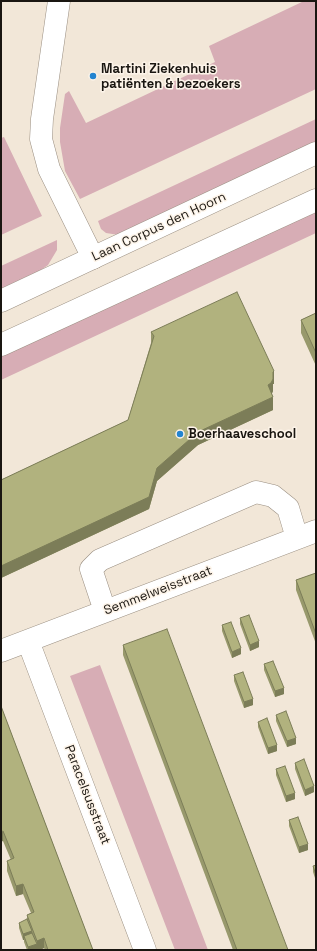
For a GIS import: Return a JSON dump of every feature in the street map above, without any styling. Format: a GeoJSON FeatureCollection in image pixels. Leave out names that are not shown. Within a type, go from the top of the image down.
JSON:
{"type":"FeatureCollection","features":[{"type":"Feature","properties":{"kind":"main road"},"geometry":{"type":"LineString","coordinates":[[59,1],[42,119],[41,139],[49,169],[93,258]]}},
{"type":"Feature","properties":{"kind":"main road","name":"Laan Corpus den Hoorn"},"geometry":{"type":"LineString","coordinates":[[1,301],[316,153]]}},
{"type":"Feature","properties":{"kind":"main road"},"geometry":{"type":"LineString","coordinates":[[1,345],[316,200]]}},
{"type":"Feature","properties":{"kind":"main road"},"geometry":{"type":"LineString","coordinates":[[105,611],[91,569],[100,560],[256,492],[273,496],[288,508],[306,535]]}},
{"type":"Feature","properties":{"kind":"main road","name":"Semmelweisstraat"},"geometry":{"type":"LineString","coordinates":[[1,651],[306,535]]}},
{"type":"Feature","properties":{"kind":"main road","name":"Paracelsusstraat"},"geometry":{"type":"LineString","coordinates":[[28,641],[146,950]]}},
{"type":"Feature","properties":{"kind":"shaded area"},"geometry":{"type":"Polygon","coordinates":[[[304,1],[316,1],[316,89],[80,199],[65,171],[60,142],[60,128],[65,94],[69,91],[86,123],[215,62],[209,46],[304,1]]]}},
{"type":"Feature","properties":{"kind":"shaded area"},"geometry":{"type":"Polygon","coordinates":[[[316,119],[316,144],[119,235],[106,233],[101,229],[98,221],[316,119]]]}},
{"type":"Feature","properties":{"kind":"shaded area"},"geometry":{"type":"Polygon","coordinates":[[[4,137],[42,216],[1,235],[1,138],[4,137]]]}},
{"type":"Feature","properties":{"kind":"shaded area"},"geometry":{"type":"Polygon","coordinates":[[[316,212],[316,233],[1,380],[1,356],[316,212]]]}},
{"type":"Feature","properties":{"kind":"shaded area"},"geometry":{"type":"Polygon","coordinates":[[[57,240],[57,250],[48,265],[41,270],[1,289],[1,266],[57,240]]]}},
{"type":"Feature","properties":{"kind":"shaded area"},"geometry":{"type":"Polygon","coordinates":[[[100,665],[208,950],[175,950],[70,676],[100,665]]]}},
{"type":"Feature","properties":{"kind":"building"},"geometry":{"type":"Polygon","coordinates":[[[237,292],[274,371],[273,379],[268,385],[273,397],[198,432],[157,468],[149,497],[1,566],[1,480],[128,420],[154,336],[151,332],[237,292]]]}},
{"type":"Feature","properties":{"kind":"building"},"geometry":{"type":"Polygon","coordinates":[[[316,313],[316,353],[301,320],[316,313]]]}},
{"type":"Feature","properties":{"kind":"building"},"geometry":{"type":"Polygon","coordinates":[[[316,573],[316,634],[296,580],[316,573]]]}},
{"type":"Feature","properties":{"kind":"building"},"geometry":{"type":"Polygon","coordinates":[[[249,615],[259,641],[250,645],[240,618],[249,615]]]}},
{"type":"Feature","properties":{"kind":"building"},"geometry":{"type":"Polygon","coordinates":[[[231,622],[241,648],[232,652],[222,625],[231,622]]]}},
{"type":"Feature","properties":{"kind":"building"},"geometry":{"type":"Polygon","coordinates":[[[167,629],[288,950],[237,950],[123,645],[167,629]]]}},
{"type":"Feature","properties":{"kind":"building"},"geometry":{"type":"Polygon","coordinates":[[[273,661],[284,688],[275,691],[264,664],[273,661]]]}},
{"type":"Feature","properties":{"kind":"building"},"geometry":{"type":"Polygon","coordinates":[[[243,672],[253,699],[244,702],[234,675],[243,672]]]}},
{"type":"Feature","properties":{"kind":"building"},"geometry":{"type":"Polygon","coordinates":[[[1,706],[93,950],[48,950],[44,938],[37,941],[27,915],[34,912],[23,884],[16,886],[7,861],[14,858],[3,831],[1,832],[1,706]]]}},
{"type":"Feature","properties":{"kind":"building"},"geometry":{"type":"Polygon","coordinates":[[[286,711],[296,738],[287,741],[276,715],[286,711]]]}},
{"type":"Feature","properties":{"kind":"building"},"geometry":{"type":"Polygon","coordinates":[[[267,718],[277,745],[268,748],[258,722],[267,718]]]}},
{"type":"Feature","properties":{"kind":"building"},"geometry":{"type":"Polygon","coordinates":[[[304,759],[314,786],[305,790],[295,763],[304,759]]]}},
{"type":"Feature","properties":{"kind":"building"},"geometry":{"type":"Polygon","coordinates":[[[285,766],[295,793],[286,796],[276,769],[285,766]]]}},
{"type":"Feature","properties":{"kind":"building"},"geometry":{"type":"Polygon","coordinates":[[[298,817],[308,844],[299,847],[289,820],[298,817]]]}},
{"type":"Feature","properties":{"kind":"building"},"geometry":{"type":"Polygon","coordinates":[[[316,865],[316,875],[313,866],[316,865]]]}},
{"type":"Feature","properties":{"kind":"building"},"geometry":{"type":"Polygon","coordinates":[[[27,919],[32,931],[23,934],[19,923],[27,919]]]}},
{"type":"Feature","properties":{"kind":"building"},"geometry":{"type":"Polygon","coordinates":[[[32,933],[37,944],[28,947],[24,936],[32,933]]]}},
{"type":"Feature","properties":{"kind":"place","name":"Martini Ziekenhuis patiënten & bezoekers"},"geometry":{"type":"Point","coordinates":[93,76]}},
{"type":"Feature","properties":{"kind":"place","name":"Boerhaaveschool"},"geometry":{"type":"Point","coordinates":[180,434]}}]}
